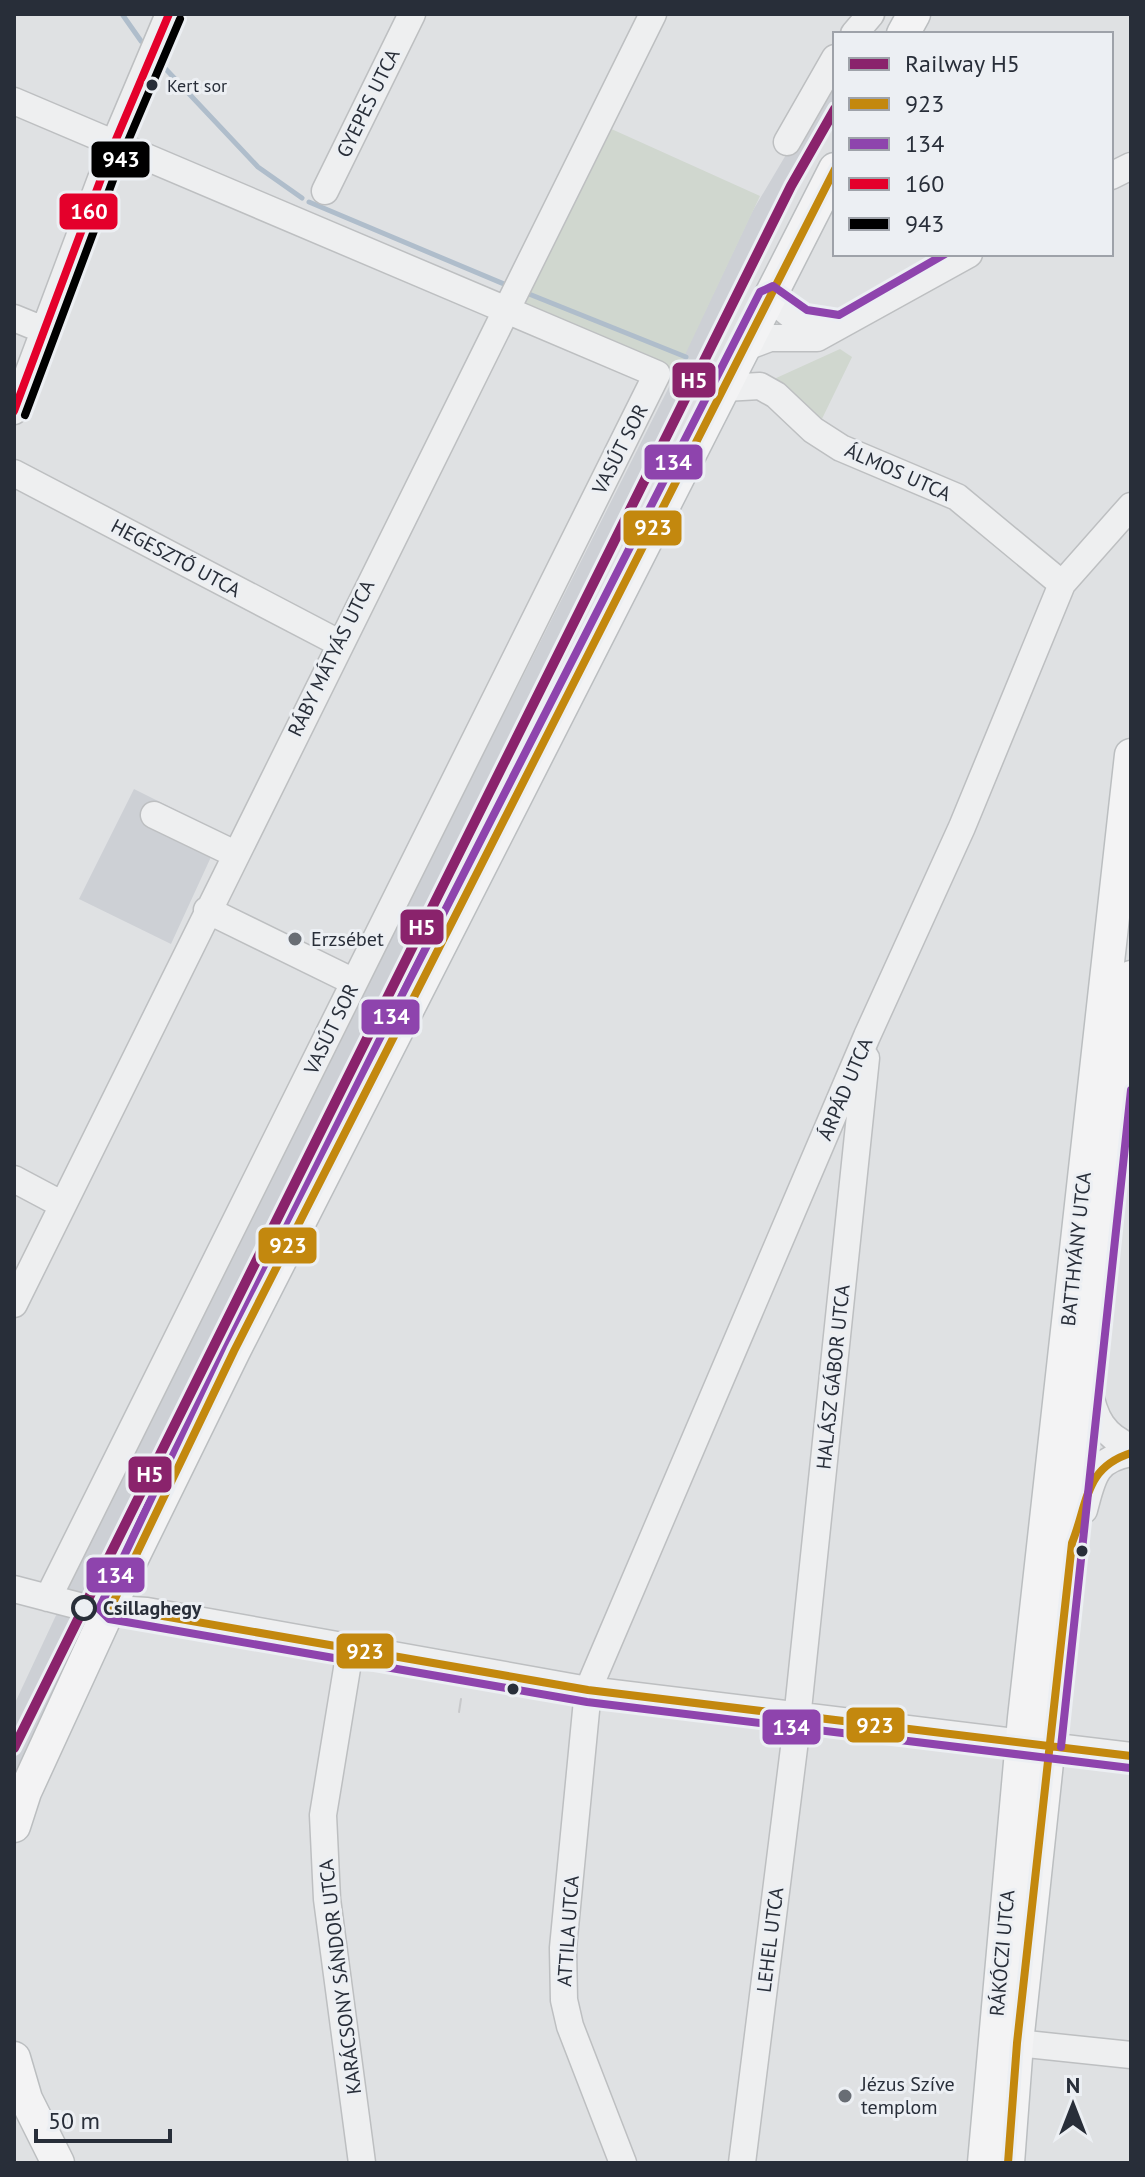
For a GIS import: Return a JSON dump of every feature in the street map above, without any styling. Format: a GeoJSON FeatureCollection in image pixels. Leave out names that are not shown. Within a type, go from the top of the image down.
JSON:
{"type":"FeatureCollection","features":[{"type":"Feature","properties":{"kind":"main road"},"geometry":{"type":"LineString","coordinates":[[904,32],[914,14]]}},
{"type":"Feature","properties":{"kind":"main road"},"geometry":{"type":"LineString","coordinates":[[14,1826],[38,1764],[234,1351],[833,173]]}},
{"type":"Feature","properties":{"kind":"main road","name":"BATTHYÁNY UTCA"},"geometry":{"type":"LineString","coordinates":[[1036,1745],[1131,755]]}},
{"type":"Feature","properties":{"kind":"main road","name":"BATTHYÁNY UTCA"},"geometry":{"type":"LineString","coordinates":[[1036,1745],[1072,1543],[1087,1375],[1131,977]]}},
{"type":"Feature","properties":{"kind":"main road","name":"RÁKÓCZI UTCA"},"geometry":{"type":"LineString","coordinates":[[1008,2163],[1036,1745]]}},
{"type":"Feature","properties":{"kind":"main road","name":"RÁKÓCZI UTCA"},"geometry":{"type":"LineString","coordinates":[[984,2163],[1036,1745]]}},
{"type":"Feature","properties":{"kind":"main road"},"geometry":{"type":"LineString","coordinates":[[14,2058],[26,2099],[58,2163]]}},
{"type":"Feature","properties":{"kind":"street"},"geometry":{"type":"LineString","coordinates":[[14,411],[114,144],[169,14]]}},
{"type":"Feature","properties":{"kind":"street","name":"GYEPES UTCA"},"geometry":{"type":"LineString","coordinates":[[325,191],[412,14]]}},
{"type":"Feature","properties":{"kind":"street","name":"RÁBY MÁTYÁS UTCA"},"geometry":{"type":"LineString","coordinates":[[14,1304],[511,295],[653,14]]}},
{"type":"Feature","properties":{"kind":"street"},"geometry":{"type":"LineString","coordinates":[[856,32],[871,14]]}},
{"type":"Feature","properties":{"kind":"street"},"geometry":{"type":"LineString","coordinates":[[920,32],[930,14]]}},
{"type":"Feature","properties":{"kind":"street"},"geometry":{"type":"LineString","coordinates":[[787,142],[833,62]]}},
{"type":"Feature","properties":{"kind":"street"},"geometry":{"type":"LineString","coordinates":[[14,101],[114,144],[511,295]]}},
{"type":"Feature","properties":{"kind":"street"},"geometry":{"type":"LineString","coordinates":[[1113,175],[1131,166]]}},
{"type":"Feature","properties":{"kind":"street"},"geometry":{"type":"LineString","coordinates":[[746,347],[770,338],[817,338],[842,327],[966,256]]}},
{"type":"Feature","properties":{"kind":"street","name":"VASÚT SOR"},"geometry":{"type":"LineString","coordinates":[[48,1598],[657,374],[511,295]]}},
{"type":"Feature","properties":{"kind":"street"},"geometry":{"type":"LineString","coordinates":[[770,298],[798,321],[820,328],[842,327]]}},
{"type":"Feature","properties":{"kind":"street"},"geometry":{"type":"LineString","coordinates":[[14,318],[46,331]]}},
{"type":"Feature","properties":{"kind":"street","name":"ÁLMOS UTCA"},"geometry":{"type":"LineString","coordinates":[[724,388],[760,386],[776,395],[813,430],[841,448],[957,497],[1062,584]]}},
{"type":"Feature","properties":{"kind":"street","name":"HEGESZTŐ UTCA"},"geometry":{"type":"LineString","coordinates":[[14,473],[339,643]]}},
{"type":"Feature","properties":{"kind":"street","name":"ÁRPÁD UTCA"},"geometry":{"type":"LineString","coordinates":[[588,1690],[867,1036],[962,827],[1062,584],[1131,506]]}},
{"type":"Feature","properties":{"kind":"street"},"geometry":{"type":"LineString","coordinates":[[154,815],[235,854]]}},
{"type":"Feature","properties":{"kind":"street"},"geometry":{"type":"LineString","coordinates":[[207,910],[354,982]]}},
{"type":"Feature","properties":{"kind":"street","name":"HALÁSZ GÁBOR UTCA"},"geometry":{"type":"LineString","coordinates":[[796,1717],[859,1141],[867,1036]]}},
{"type":"Feature","properties":{"kind":"street"},"geometry":{"type":"LineString","coordinates":[[827,1131],[859,1141]]}},
{"type":"Feature","properties":{"kind":"street"},"geometry":{"type":"LineString","coordinates":[[14,1179],[63,1205]]}},
{"type":"Feature","properties":{"kind":"street"},"geometry":{"type":"LineString","coordinates":[[1087,1375],[1092,1407],[1105,1433],[1131,1450]]}},
{"type":"Feature","properties":{"kind":"street"},"geometry":{"type":"LineString","coordinates":[[1072,1543],[1095,1472],[1105,1461],[1131,1450]]}},
{"type":"Feature","properties":{"kind":"street"},"geometry":{"type":"LineString","coordinates":[[14,1589],[83,1607],[111,1607],[588,1690],[1131,1756]]}},
{"type":"Feature","properties":{"kind":"street","name":"KARÁCSONY SÁNDOR UTCA"},"geometry":{"type":"LineString","coordinates":[[350,1650],[333,1738],[323,1815],[327,1899],[362,2163]]}},
{"type":"Feature","properties":{"kind":"street","name":"ATTILA UTCA"},"geometry":{"type":"LineString","coordinates":[[588,1690],[563,1948],[564,2000],[570,2026],[623,2163]]}},
{"type":"Feature","properties":{"kind":"street","name":"LEHEL UTCA"},"geometry":{"type":"LineString","coordinates":[[742,2163],[796,1717]]}},
{"type":"Feature","properties":{"kind":"street"},"geometry":{"type":"LineString","coordinates":[[1017,2043],[1131,2055]]}},
{"type":"Feature","properties":{"kind":"shaded area"},"geometry":{"type":"Polygon","coordinates":[[[833,75],[833,128],[808,170],[695,391],[111,1571],[14,1780],[14,1705],[229,1246],[238,1250],[239,1238],[669,387],[752,212],[833,75]]]}},
{"type":"Feature","properties":{"kind":"shaded area"},"geometry":{"type":"Polygon","coordinates":[[[607,127],[760,196],[675,376],[521,305],[607,127]]]}},
{"type":"Feature","properties":{"kind":"shaded area"},"geometry":{"type":"Polygon","coordinates":[[[840,349],[852,357],[819,425],[800,401],[774,379],[840,349]]]}},
{"type":"Feature","properties":{"kind":"shaded area"},"geometry":{"type":"Polygon","coordinates":[[[134,789],[222,833],[171,944],[79,899],[134,789]]]}},
{"type":"Feature","properties":{"kind":"waterway"},"geometry":{"type":"LineString","coordinates":[[122,14],[141,41]]}},
{"type":"Feature","properties":{"kind":"waterway"},"geometry":{"type":"LineString","coordinates":[[161,64],[258,167],[302,198]]}},
{"type":"Feature","properties":{"kind":"waterway"},"geometry":{"type":"LineString","coordinates":[[309,202],[511,287]]}},
{"type":"Feature","properties":{"kind":"waterway"},"geometry":{"type":"LineString","coordinates":[[524,292],[686,357]]}},
{"type":"Feature","properties":{"kind":"tram line"},"geometry":{"type":"LineString","coordinates":[[459,1712],[461,1699]]}},
{"type":"Feature","properties":{"kind":"rail line","name":"H5"},"geometry":{"type":"LineString","coordinates":[[14,1748],[791,186],[833,112]]}},
{"type":"Feature","properties":{"kind":"transit line","name":"160"},"geometry":{"type":"LineString","coordinates":[[14,411],[114,144],[169,14]]}},
{"type":"Feature","properties":{"kind":"transit line","name":"943"},"geometry":{"type":"LineString","coordinates":[[25,415],[125,148],[180,19]]}},
{"type":"Feature","properties":{"kind":"transit line","name":"923"},"geometry":{"type":"LineString","coordinates":[[111,1607],[234,1351],[833,173]]}},
{"type":"Feature","properties":{"kind":"transit line","name":"134"},"geometry":{"type":"LineString","coordinates":[[942,256],[839,315],[807,310],[773,286],[760,292],[223,1346],[99,1609],[109,1619],[587,1702],[1130,1768]]}},
{"type":"Feature","properties":{"kind":"transit line","name":"134"},"geometry":{"type":"LineString","coordinates":[[1061,1747],[1131,1090]]}},
{"type":"Feature","properties":{"kind":"transit line","name":"923"},"geometry":{"type":"LineString","coordinates":[[1008,2163],[1017,2043],[1072,1543],[1096,1478],[1104,1468],[1131,1453]]}},
{"type":"Feature","properties":{"kind":"transit line","name":"923"},"geometry":{"type":"LineString","coordinates":[[111,1607],[588,1690],[1131,1756]]}},
{"type":"Feature","properties":{"kind":"place","name":"Kert sor"},"geometry":{"type":"Point","coordinates":[152,85]}},
{"type":"Feature","properties":{"kind":"place","name":"Erzsébet"},"geometry":{"type":"Point","coordinates":[295,939]}},
{"type":"Feature","properties":{"kind":"place","name":"Csillaghegy"},"geometry":{"type":"Point","coordinates":[84,1608]}},
{"type":"Feature","properties":{"kind":"place","name":"Jézus Szíve templom"},"geometry":{"type":"Point","coordinates":[845,2096]}}]}
